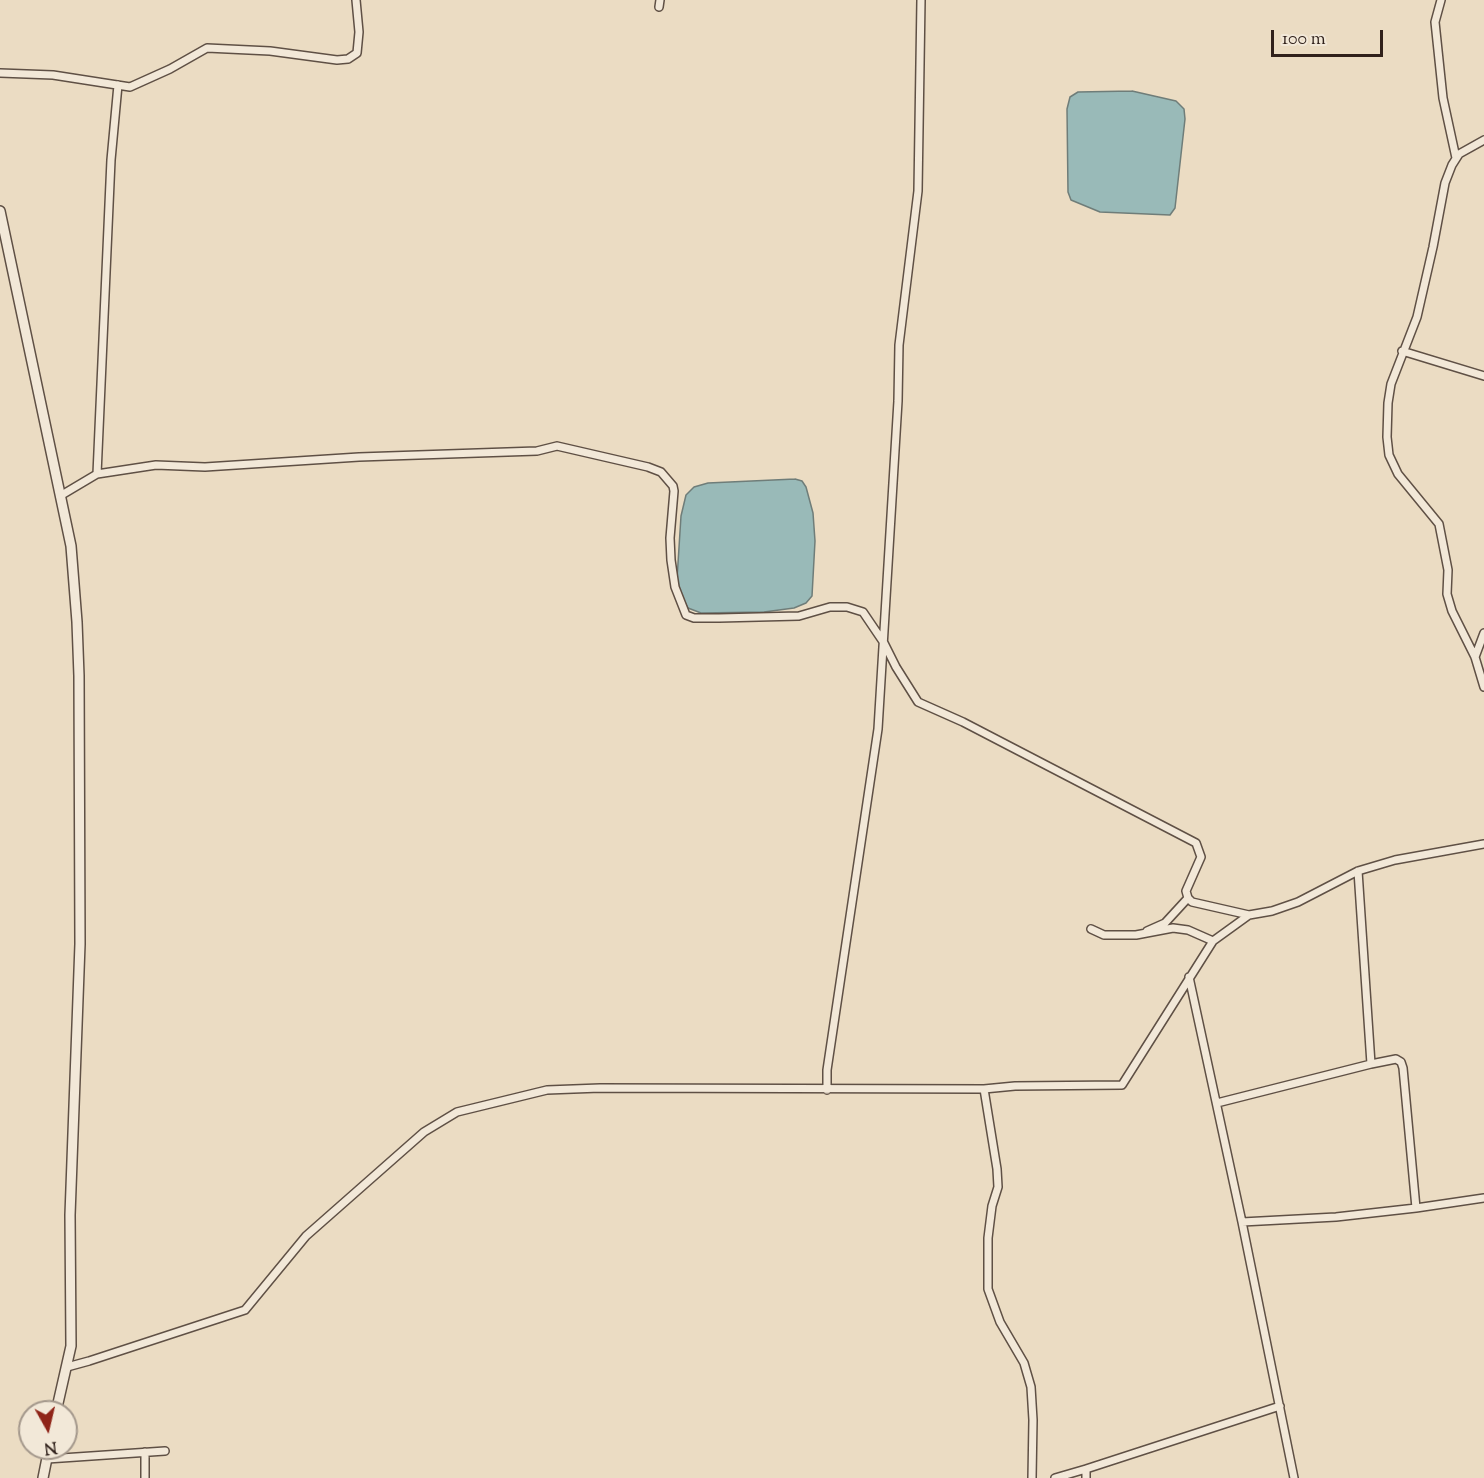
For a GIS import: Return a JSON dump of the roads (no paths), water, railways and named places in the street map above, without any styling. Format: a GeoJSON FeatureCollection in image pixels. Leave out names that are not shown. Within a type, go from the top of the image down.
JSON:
{"type":"FeatureCollection","features":[{"type":"Feature","properties":{"kind":"street"},"geometry":{"type":"LineString","coordinates":[[0,73],[53,75],[130,87],[170,69],[207,48],[270,51],[337,60],[348,59],[357,52],[356,0]]}},
{"type":"Feature","properties":{"kind":"street"},"geometry":{"type":"LineString","coordinates":[[827,1090],[827,1070],[878,729],[898,401],[899,345],[918,191],[921,0]]}},
{"type":"Feature","properties":{"kind":"street"},"geometry":{"type":"LineString","coordinates":[[1441,0],[1435,22],[1443,98],[1456,158]]}},
{"type":"Feature","properties":{"kind":"street"},"geometry":{"type":"LineString","coordinates":[[97,474],[111,160],[118,85]]}},
{"type":"Feature","properties":{"kind":"street"},"geometry":{"type":"LineString","coordinates":[[1484,141],[1459,154],[1445,183],[1437,229],[1416,317],[1391,384],[1387,437],[1389,455],[1398,474],[1439,524],[1448,570],[1447,594],[1452,611],[1475,657],[1484,687]]}},
{"type":"Feature","properties":{"kind":"street"},"geometry":{"type":"LineString","coordinates":[[0,212],[71,546],[79,676],[80,944],[70,1215],[71,1346],[59,1400]]}},
{"type":"Feature","properties":{"kind":"street"},"geometry":{"type":"LineString","coordinates":[[1402,351],[1484,376]]}},
{"type":"Feature","properties":{"kind":"street"},"geometry":{"type":"LineString","coordinates":[[60,496],[97,474],[156,465],[206,467],[358,457],[537,451],[551,447],[563,447],[648,467],[660,472],[673,486],[671,560],[675,587],[686,615],[694,618],[799,615],[830,607],[847,607],[863,612],[918,702],[963,722],[1196,843],[1201,857],[1186,891],[1192,902],[1249,915],[1272,911],[1298,902],[1358,871],[1395,860],[1484,844]]}},
{"type":"Feature","properties":{"kind":"street"},"geometry":{"type":"LineString","coordinates":[[1475,657],[1484,633]]}},
{"type":"Feature","properties":{"kind":"street"},"geometry":{"type":"LineString","coordinates":[[1358,871],[1371,1064]]}},
{"type":"Feature","properties":{"kind":"street"},"geometry":{"type":"LineString","coordinates":[[1136,935],[1165,923],[1188,898]]}},
{"type":"Feature","properties":{"kind":"street"},"geometry":{"type":"LineString","coordinates":[[67,1367],[245,1310],[306,1236],[424,1132],[458,1112],[547,1090],[600,1088],[984,1089],[1016,1086],[1122,1085],[1213,941],[1249,915]]}},
{"type":"Feature","properties":{"kind":"street"},"geometry":{"type":"LineString","coordinates":[[1090,929],[1104,935],[1136,935],[1173,928],[1188,930],[1213,941]]}},
{"type":"Feature","properties":{"kind":"street"},"geometry":{"type":"LineString","coordinates":[[1095,939],[1104,935]]}},
{"type":"Feature","properties":{"kind":"street"},"geometry":{"type":"LineString","coordinates":[[1189,977],[1294,1478]]}},
{"type":"Feature","properties":{"kind":"street"},"geometry":{"type":"LineString","coordinates":[[1217,1103],[1396,1059],[1401,1062],[1403,1068],[1416,1208]]}},
{"type":"Feature","properties":{"kind":"street"},"geometry":{"type":"LineString","coordinates":[[984,1089],[998,1187],[992,1206],[988,1238],[988,1289],[1000,1322],[1024,1363],[1031,1387],[1032,1478]]}},
{"type":"Feature","properties":{"kind":"street"},"geometry":{"type":"LineString","coordinates":[[1242,1222],[1336,1217],[1484,1197]]}},
{"type":"Feature","properties":{"kind":"street"},"geometry":{"type":"LineString","coordinates":[[1055,1478],[1280,1406]]}},
{"type":"Feature","properties":{"kind":"street"},"geometry":{"type":"LineString","coordinates":[[78,1457],[165,1450]]}},
{"type":"Feature","properties":{"kind":"street"},"geometry":{"type":"LineString","coordinates":[[144,1478],[145,1452]]}},
{"type":"Feature","properties":{"kind":"street"},"geometry":{"type":"LineString","coordinates":[[43,1478],[47,1460]]}},
{"type":"Feature","properties":{"kind":"street"},"geometry":{"type":"LineString","coordinates":[[1086,1469],[1086,1478]]}},
{"type":"Feature","properties":{"kind":"water"},"geometry":{"type":"Polygon","coordinates":[[[1132,91],[1176,101],[1184,109],[1185,119],[1175,208],[1170,215],[1100,212],[1071,200],[1068,192],[1067,109],[1070,97],[1078,92],[1132,91]]]}},
{"type":"Feature","properties":{"kind":"water"},"geometry":{"type":"Polygon","coordinates":[[[795,479],[802,481],[806,487],[813,513],[815,541],[812,596],[806,603],[794,608],[764,612],[701,613],[688,608],[682,598],[677,579],[681,516],[686,495],[694,487],[708,483],[795,479]]]}}]}
